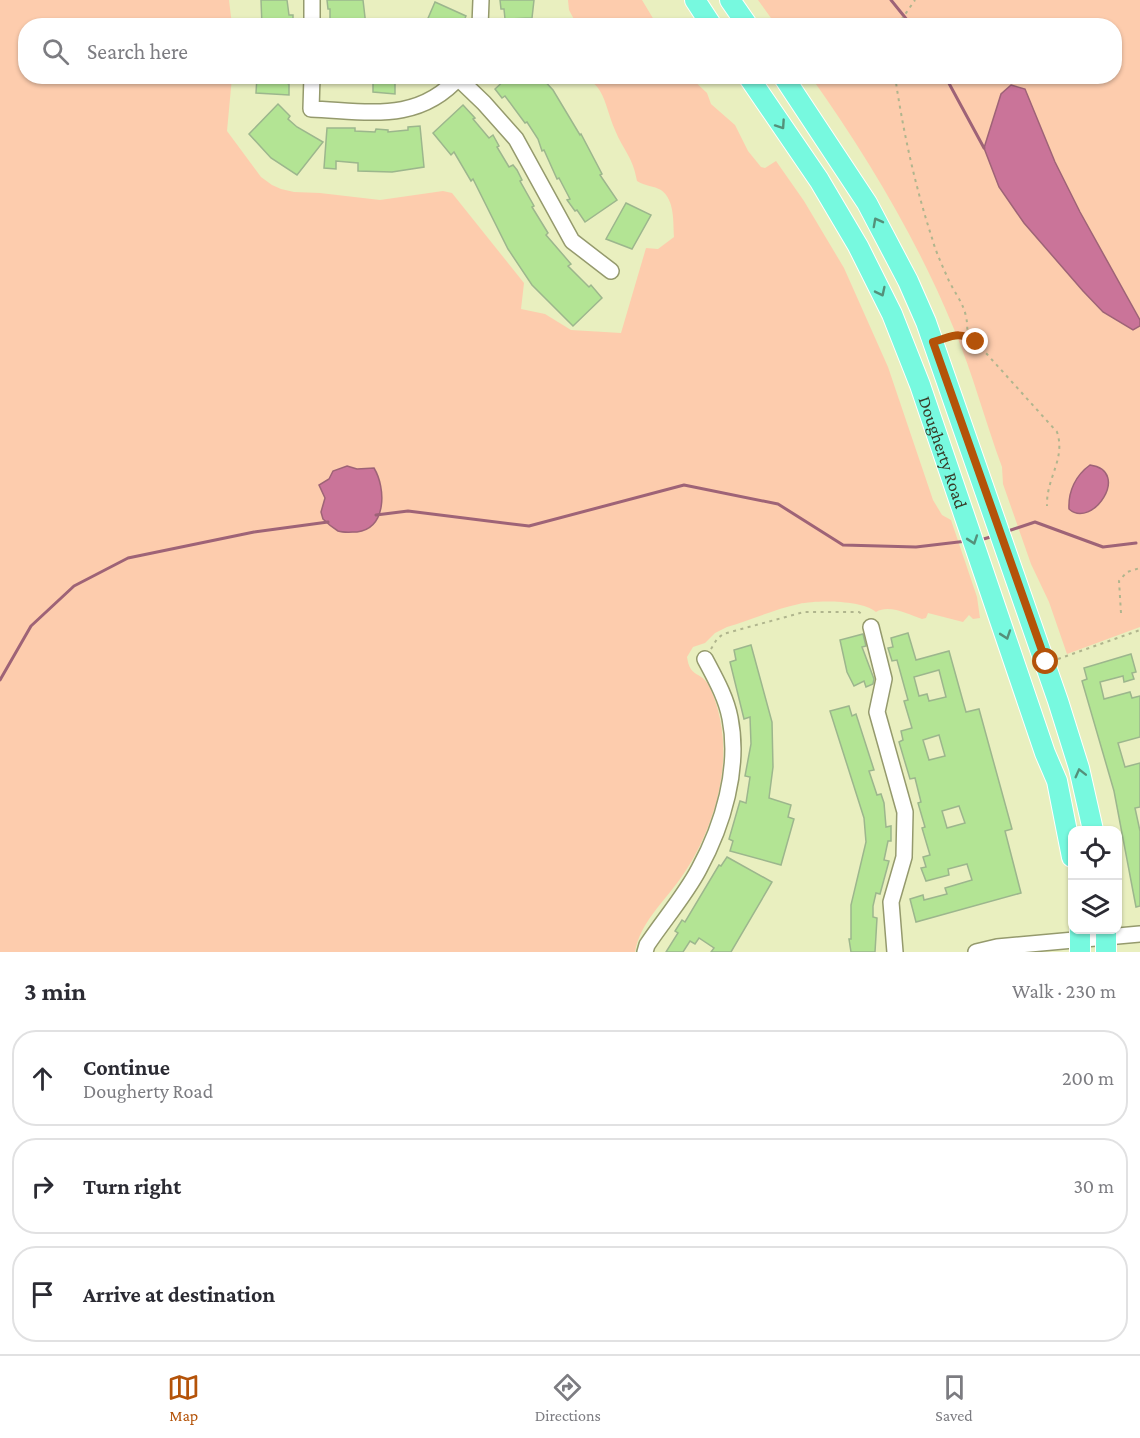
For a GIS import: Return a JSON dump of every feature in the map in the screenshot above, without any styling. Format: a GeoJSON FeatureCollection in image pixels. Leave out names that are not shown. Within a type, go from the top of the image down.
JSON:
{"type":"FeatureCollection","features":[{"type":"Feature","properties":{"kind":"main road"},"geometry":{"type":"LineString","coordinates":[[695,0],[707,18]]}},
{"type":"Feature","properties":{"kind":"main road"},"geometry":{"type":"LineString","coordinates":[[730,0],[742,18]]}},
{"type":"Feature","properties":{"kind":"main road","name":"Dougherty Road"},"geometry":{"type":"LineString","coordinates":[[753,84],[819,180],[858,246],[892,314],[987,580],[1045,753],[1057,781],[1068,837]]}},
{"type":"Feature","properties":{"kind":"main road","name":"Dougherty Road"},"geometry":{"type":"LineString","coordinates":[[788,84],[867,203],[908,280],[933,342],[1046,662],[1079,768],[1092,826]]}},
{"type":"Feature","properties":{"kind":"street"},"geometry":{"type":"LineString","coordinates":[[312,0],[312,18]]}},
{"type":"Feature","properties":{"kind":"street"},"geometry":{"type":"LineString","coordinates":[[480,18],[481,0]]}},
{"type":"Feature","properties":{"kind":"street"},"geometry":{"type":"LineString","coordinates":[[312,84],[311,109],[392,113],[428,103],[452,84]]}},
{"type":"Feature","properties":{"kind":"street"},"geometry":{"type":"LineString","coordinates":[[465,84],[516,139],[572,241],[611,271]]}},
{"type":"Feature","properties":{"kind":"street"},"geometry":{"type":"LineString","coordinates":[[871,627],[884,679],[877,712],[905,812],[904,857],[891,902],[895,952]]}},
{"type":"Feature","properties":{"kind":"street"},"geometry":{"type":"LineString","coordinates":[[645,952],[646,945],[698,871],[711,845],[727,796],[733,742],[730,718],[718,685],[705,659]]}},
{"type":"Feature","properties":{"kind":"street"},"geometry":{"type":"LineString","coordinates":[[976,952],[997,947],[1106,939],[1140,934]]}},
{"type":"Feature","properties":{"kind":"path"},"geometry":{"type":"LineString","coordinates":[[903,18],[915,0]]}},
{"type":"Feature","properties":{"kind":"path"},"geometry":{"type":"LineString","coordinates":[[897,84],[924,214],[940,260],[963,302],[967,314],[967,336]]}},
{"type":"Feature","properties":{"kind":"path"},"geometry":{"type":"LineString","coordinates":[[933,342],[960,334],[976,342],[1057,432],[1061,447],[1047,490],[1047,506]]}},
{"type":"Feature","properties":{"kind":"path"},"geometry":{"type":"LineString","coordinates":[[1121,613],[1119,581],[1127,572],[1140,568]]}},
{"type":"Feature","properties":{"kind":"path"},"geometry":{"type":"LineString","coordinates":[[705,659],[717,639],[723,634],[804,612],[859,612],[869,620],[871,627]]}},
{"type":"Feature","properties":{"kind":"path"},"geometry":{"type":"LineString","coordinates":[[1046,662],[1140,630]]}},
{"type":"Feature","properties":{"kind":"shaded area"},"geometry":{"type":"Polygon","coordinates":[[[0,0],[229,0],[231,18],[18,18],[18,84],[231,84],[227,131],[261,177],[272,185],[294,192],[380,200],[443,191],[452,193],[524,283],[521,309],[545,314],[571,330],[621,333],[646,248],[658,249],[674,237],[669,199],[661,190],[637,181],[633,166],[615,130],[599,89],[595,84],[697,84],[707,93],[711,104],[735,125],[748,151],[761,167],[765,168],[776,161],[804,201],[844,268],[888,367],[933,500],[942,515],[951,520],[977,597],[980,618],[973,619],[969,615],[963,622],[928,613],[926,618],[922,619],[887,609],[876,612],[850,603],[807,603],[727,627],[715,633],[705,643],[693,647],[687,657],[688,664],[708,684],[720,720],[723,760],[718,796],[699,848],[680,879],[647,922],[635,952],[0,952],[0,0]]]}},
{"type":"Feature","properties":{"kind":"shaded area"},"geometry":{"type":"Polygon","coordinates":[[[568,0],[642,0],[653,18],[573,18],[569,10],[568,0]]]}},
{"type":"Feature","properties":{"kind":"shaded area"},"geometry":{"type":"Polygon","coordinates":[[[758,0],[1140,0],[1140,627],[1067,654],[1049,602],[1031,564],[1003,484],[1002,467],[973,380],[940,296],[890,199],[816,84],[1122,84],[1122,18],[771,18],[758,0]]]}},
{"type":"Feature","properties":{"kind":"shaded area"},"geometry":{"type":"Polygon","coordinates":[[[1011,85],[1025,89],[1055,162],[1140,320],[1140,326],[1133,330],[1103,312],[1083,291],[1024,223],[999,187],[984,148],[1001,94],[1011,85]]]}},
{"type":"Feature","properties":{"kind":"shaded area"},"geometry":{"type":"Polygon","coordinates":[[[1090,465],[1102,469],[1108,477],[1108,487],[1097,506],[1088,512],[1078,513],[1069,509],[1070,496],[1077,479],[1090,465]]]}},
{"type":"Feature","properties":{"kind":"shaded area"},"geometry":{"type":"Polygon","coordinates":[[[347,466],[357,469],[374,468],[381,486],[379,515],[367,529],[357,532],[338,531],[323,519],[321,512],[325,498],[319,485],[329,479],[333,471],[347,466]]]}},
{"type":"Feature","properties":{"kind":"building"},"geometry":{"type":"Polygon","coordinates":[[[261,0],[287,0],[289,15],[293,15],[293,18],[262,18],[261,0]]]}},
{"type":"Feature","properties":{"kind":"building"},"geometry":{"type":"Polygon","coordinates":[[[327,0],[363,0],[365,18],[330,18],[330,9],[328,9],[327,0]]]}},
{"type":"Feature","properties":{"kind":"building"},"geometry":{"type":"Polygon","coordinates":[[[500,0],[534,0],[532,18],[505,18],[504,9],[501,9],[500,0]]]}},
{"type":"Feature","properties":{"kind":"building"},"geometry":{"type":"Polygon","coordinates":[[[435,2],[466,16],[465,18],[428,18],[435,2]]]}},
{"type":"Feature","properties":{"kind":"building"},"geometry":{"type":"Polygon","coordinates":[[[257,84],[289,84],[289,95],[256,93],[257,84]]]}},
{"type":"Feature","properties":{"kind":"building"},"geometry":{"type":"Polygon","coordinates":[[[373,84],[395,84],[395,94],[373,92],[373,84]]]}},
{"type":"Feature","properties":{"kind":"building"},"geometry":{"type":"Polygon","coordinates":[[[500,84],[547,84],[581,134],[602,174],[600,175],[617,200],[585,222],[567,200],[570,199],[527,122],[525,123],[505,96],[502,98],[495,89],[500,84]]]}},
{"type":"Feature","properties":{"kind":"building"},"geometry":{"type":"Polygon","coordinates":[[[278,104],[290,116],[288,119],[297,127],[323,142],[297,175],[271,158],[249,134],[278,104]]]}},
{"type":"Feature","properties":{"kind":"building"},"geometry":{"type":"Polygon","coordinates":[[[463,105],[489,138],[493,135],[509,167],[513,165],[517,170],[522,180],[520,181],[534,206],[532,207],[548,233],[546,235],[571,264],[568,266],[589,287],[591,285],[602,298],[573,326],[532,285],[508,249],[473,179],[471,181],[454,152],[451,155],[433,133],[463,105]]]}},
{"type":"Feature","properties":{"kind":"building"},"geometry":{"type":"Polygon","coordinates":[[[420,126],[424,167],[392,172],[358,171],[358,163],[336,161],[336,169],[324,168],[327,128],[355,128],[355,131],[375,132],[376,129],[388,130],[388,132],[420,126]]]}},
{"type":"Feature","properties":{"kind":"building"},"geometry":{"type":"Polygon","coordinates":[[[626,203],[651,215],[632,249],[606,239],[626,203]]]}},
{"type":"Feature","properties":{"kind":"building"},"geometry":{"type":"Polygon","coordinates":[[[908,633],[916,660],[949,651],[966,712],[979,709],[1012,829],[1005,831],[1021,893],[916,922],[910,899],[923,895],[924,900],[947,894],[945,888],[972,880],[967,864],[948,869],[949,875],[926,881],[921,868],[926,867],[923,857],[930,855],[922,828],[925,827],[918,803],[921,802],[915,778],[910,779],[899,742],[903,740],[901,731],[912,728],[904,701],[908,700],[897,660],[892,661],[888,648],[893,647],[891,638],[908,633]],[[939,670],[914,677],[919,696],[927,694],[929,701],[946,697],[939,670]],[[939,735],[923,740],[929,760],[945,756],[939,735]],[[959,806],[942,811],[947,828],[965,823],[959,806]]]}},
{"type":"Feature","properties":{"kind":"building"},"geometry":{"type":"Polygon","coordinates":[[[863,634],[866,646],[862,647],[874,679],[873,684],[866,687],[864,681],[854,686],[847,672],[840,640],[863,634]]]}},
{"type":"Feature","properties":{"kind":"building"},"geometry":{"type":"Polygon","coordinates":[[[751,645],[772,722],[773,767],[769,798],[791,805],[788,817],[794,819],[781,865],[730,851],[733,841],[729,839],[740,801],[746,803],[750,777],[745,776],[751,744],[750,717],[744,719],[730,662],[736,660],[734,650],[751,645]]]}},
{"type":"Feature","properties":{"kind":"building"},"geometry":{"type":"Polygon","coordinates":[[[1131,654],[1136,672],[1132,673],[1134,679],[1124,682],[1123,676],[1100,682],[1104,699],[1130,692],[1132,698],[1140,696],[1140,737],[1118,743],[1125,767],[1140,763],[1140,807],[1135,808],[1140,831],[1140,906],[1136,907],[1114,791],[1082,681],[1087,679],[1084,668],[1131,654]]]}},
{"type":"Feature","properties":{"kind":"building"},"geometry":{"type":"Polygon","coordinates":[[[849,706],[852,716],[856,714],[874,770],[869,771],[877,795],[881,794],[884,803],[886,827],[891,826],[891,841],[888,841],[884,860],[889,861],[880,894],[876,893],[873,906],[873,917],[877,918],[875,952],[851,952],[849,939],[851,939],[851,905],[866,842],[864,818],[830,711],[849,706]]]}},
{"type":"Feature","properties":{"kind":"building"},"geometry":{"type":"Polygon","coordinates":[[[727,857],[772,882],[731,952],[711,952],[714,948],[699,938],[695,944],[690,941],[683,952],[666,952],[678,933],[675,931],[682,920],[685,922],[719,865],[721,866],[727,857]]]}},
{"type":"Feature","properties":{"kind":"waterway"},"geometry":{"type":"LineString","coordinates":[[891,0],[906,18]]}},
{"type":"Feature","properties":{"kind":"waterway"},"geometry":{"type":"LineString","coordinates":[[949,84],[984,148]]}},
{"type":"Feature","properties":{"kind":"waterway"},"geometry":{"type":"LineString","coordinates":[[376,515],[408,511],[529,526],[684,485],[778,504],[843,545],[916,547],[967,541]]}},
{"type":"Feature","properties":{"kind":"waterway"},"geometry":{"type":"LineString","coordinates":[[0,680],[31,626],[74,586],[128,558],[254,532],[328,522]]}},
{"type":"Feature","properties":{"kind":"waterway"},"geometry":{"type":"LineString","coordinates":[[1005,532],[1035,522],[1103,547],[1136,543]]}},
{"type":"Feature","properties":{"kind":"waterway"},"geometry":{"type":"LineString","coordinates":[[980,540],[994,536]]}},
{"type":"Feature","properties":{"kind":"route"},"geometry":{"type":"LineString","coordinates":[[976,342],[960,334],[933,342],[1046,662]]}}]}
